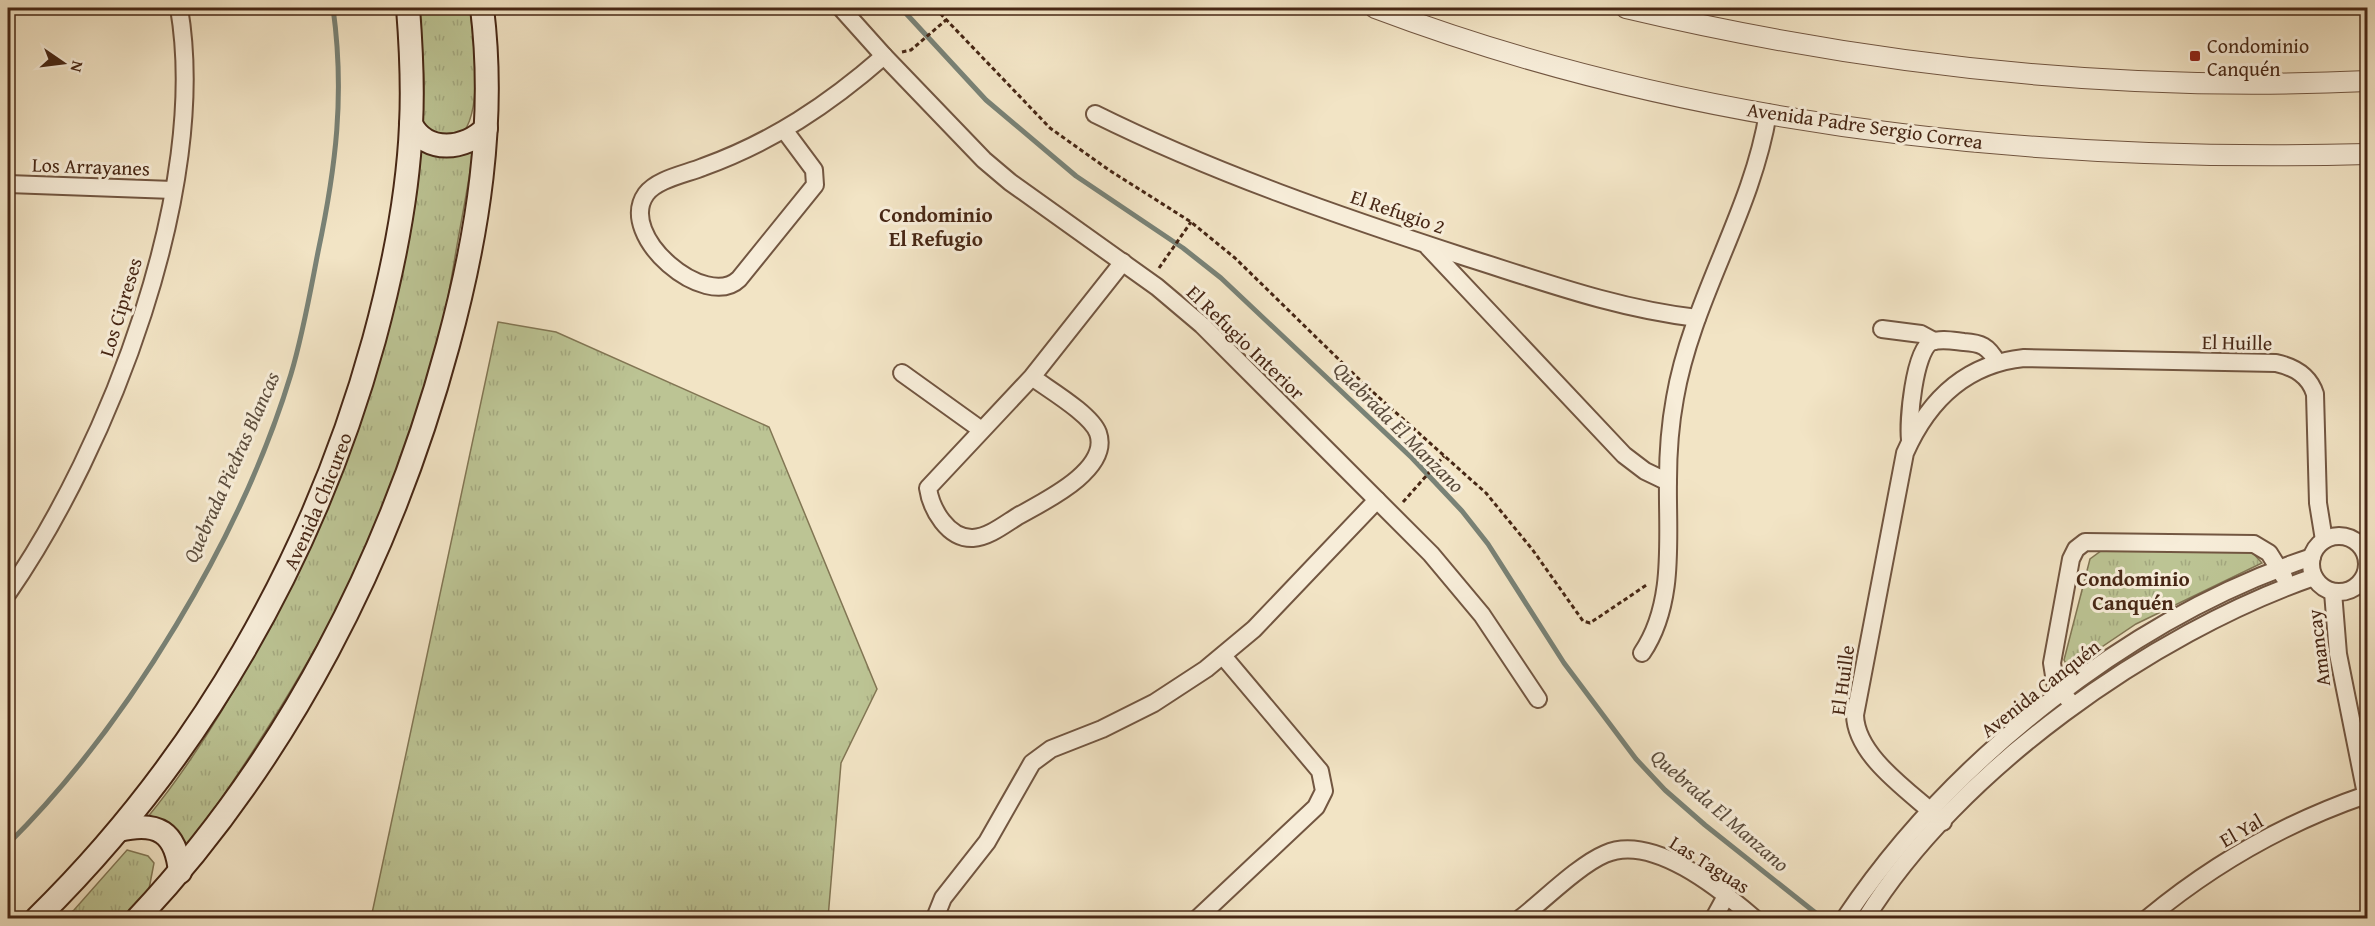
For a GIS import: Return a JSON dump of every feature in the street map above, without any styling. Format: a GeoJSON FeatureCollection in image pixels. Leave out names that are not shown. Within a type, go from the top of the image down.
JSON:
{"type":"FeatureCollection","features":[{"type":"Feature","properties":{"kind":"main road","name":"Avenida Chicureo"},"geometry":{"type":"LineString","coordinates":[[37,918],[119,830],[165,772],[223,684],[269,606],[314,513],[353,411],[381,315],[404,195],[411,124],[408,8]]}},
{"type":"Feature","properties":{"kind":"main road"},"geometry":{"type":"LineString","coordinates":[[138,918],[180,872],[251,775],[311,682],[344,620],[386,530],[422,437],[460,302],[478,206],[486,128],[486,55],[482,8]]}},
{"type":"Feature","properties":{"kind":"main road"},"geometry":{"type":"LineString","coordinates":[[411,124],[422,138],[443,145],[470,142],[486,128]]}},
{"type":"Feature","properties":{"kind":"main road"},"geometry":{"type":"LineString","coordinates":[[119,830],[139,827],[162,831],[174,845],[180,872]]}},
{"type":"Feature","properties":{"kind":"street","name":"Los Cipreses"},"geometry":{"type":"LineString","coordinates":[[8,593],[51,525],[90,452],[123,370],[142,310],[173,190],[184,107],[183,46],[178,8]]}},
{"type":"Feature","properties":{"kind":"street","name":"El Refugio Interior"},"geometry":{"type":"LineString","coordinates":[[841,8],[984,160],[1123,262],[1202,325],[1431,554],[1476,607],[1538,699]]}},
{"type":"Feature","properties":{"kind":"street","name":"Avenida Padre Sergio Correa"},"geometry":{"type":"LineString","coordinates":[[1375,8],[1438,30],[1569,68],[1768,113],[1944,139],[2079,151],[2279,156],[2367,154]]}},
{"type":"Feature","properties":{"kind":"street"},"geometry":{"type":"LineString","coordinates":[[1626,8],[1810,46],[1874,57],[1997,72],[2168,83],[2367,81]]}},
{"type":"Feature","properties":{"kind":"street"},"geometry":{"type":"LineString","coordinates":[[785,131],[814,170],[814,185],[739,279],[729,286],[716,288],[688,276],[664,261],[650,243],[641,219],[642,201],[649,190],[663,182],[753,148],[785,131],[836,96],[884,56]]}},
{"type":"Feature","properties":{"kind":"street"},"geometry":{"type":"LineString","coordinates":[[1642,653],[1657,622],[1667,570],[1669,436],[1675,396],[1697,318],[1759,157],[1768,113]]}},
{"type":"Feature","properties":{"kind":"street","name":"El Refugio 2"},"geometry":{"type":"LineString","coordinates":[[1095,114],[1195,160],[1426,244],[1624,306],[1697,318]]}},
{"type":"Feature","properties":{"kind":"street","name":"Los Arrayanes"},"geometry":{"type":"LineString","coordinates":[[8,184],[173,190]]}},
{"type":"Feature","properties":{"kind":"street"},"geometry":{"type":"LineString","coordinates":[[1426,244],[1624,455],[1645,471],[1668,482]]}},
{"type":"Feature","properties":{"kind":"street"},"geometry":{"type":"LineString","coordinates":[[1032,377],[1072,406],[1098,431],[1100,448],[1095,458],[1066,488],[983,536],[962,537],[954,533],[935,511],[928,488],[980,429],[1032,377],[1123,262]]}},
{"type":"Feature","properties":{"kind":"street"},"geometry":{"type":"LineString","coordinates":[[1882,330],[1921,334],[1934,341],[1984,345],[1997,362]]}},
{"type":"Feature","properties":{"kind":"street","name":"El Huille"},"geometry":{"type":"LineString","coordinates":[[1910,440],[1909,417],[1921,357],[1925,348],[1934,341]]}},
{"type":"Feature","properties":{"kind":"street","name":"El Huille"},"geometry":{"type":"LineString","coordinates":[[1937,817],[1868,752],[1859,738],[1855,723],[1898,481],[1910,440],[1924,416],[1946,391],[1972,372],[1997,362],[2041,358],[2276,363],[2292,367],[2305,376],[2315,394],[2318,503],[2324,540]]}},
{"type":"Feature","properties":{"kind":"street"},"geometry":{"type":"LineString","coordinates":[[902,373],[980,429]]}},
{"type":"Feature","properties":{"kind":"street"},"geometry":{"type":"LineString","coordinates":[[935,918],[943,898],[978,856],[1032,763],[1051,749],[1102,729],[1154,703],[1189,682],[1254,629],[1377,500]]}},
{"type":"Feature","properties":{"kind":"street"},"geometry":{"type":"LineString","coordinates":[[2342,536],[2364,544],[2367,568],[2362,580],[2352,589],[2333,592],[2322,587],[2314,577],[2312,557],[2324,540],[2342,536]]}},
{"type":"Feature","properties":{"kind":"street"},"geometry":{"type":"LineString","coordinates":[[2074,707],[2055,682],[2052,654],[2073,553],[2085,542],[2254,544],[2266,550],[2280,568],[2288,586]]}},
{"type":"Feature","properties":{"kind":"street","name":"Avenida Canquén"},"geometry":{"type":"LineString","coordinates":[[1866,918],[1937,817],[1985,758],[2063,693],[2108,660],[2182,615],[2280,568],[2312,557]]}},
{"type":"Feature","properties":{"kind":"street","name":"Avenida Canquén"},"geometry":{"type":"LineString","coordinates":[[1845,918],[1880,871],[1937,817],[2074,707],[2171,642],[2215,619],[2288,586],[2314,577]]}},
{"type":"Feature","properties":{"kind":"street","name":"Amancay"},"geometry":{"type":"LineString","coordinates":[[2333,592],[2338,654],[2367,800]]}},
{"type":"Feature","properties":{"kind":"street"},"geometry":{"type":"LineString","coordinates":[[1198,918],[1316,807],[1324,791],[1320,771],[1223,656]]}},
{"type":"Feature","properties":{"kind":"street","name":"El Yal"},"geometry":{"type":"LineString","coordinates":[[2148,918],[2257,843],[2315,815],[2367,800]]}},
{"type":"Feature","properties":{"kind":"street","name":"Las Taguas"},"geometry":{"type":"LineString","coordinates":[[1521,918],[1596,858],[1623,849],[1643,850],[1669,860],[1725,896],[1754,918]]}},
{"type":"Feature","properties":{"kind":"street"},"geometry":{"type":"LineString","coordinates":[[1714,918],[1725,896]]}},
{"type":"Feature","properties":{"kind":"path"},"geometry":{"type":"LineString","coordinates":[[935,8],[1050,128],[1109,170],[1191,222],[1235,258],[1335,356],[1493,502],[1588,624],[1667,570]]}},
{"type":"Feature","properties":{"kind":"path"},"geometry":{"type":"LineString","coordinates":[[911,50],[946,20]]}},
{"type":"Feature","properties":{"kind":"path"},"geometry":{"type":"LineString","coordinates":[[1164,260],[1191,222]]}},
{"type":"Feature","properties":{"kind":"path"},"geometry":{"type":"LineString","coordinates":[[1392,515],[1444,456]]}},
{"type":"Feature","properties":{"kind":"green space"},"geometry":{"type":"Polygon","coordinates":[[[420,8],[470,8],[475,59],[474,98],[465,130],[456,140],[422,128],[424,83],[420,8]]]}},
{"type":"Feature","properties":{"kind":"green space"},"geometry":{"type":"Polygon","coordinates":[[[421,146],[454,155],[473,151],[442,331],[425,397],[405,457],[381,517],[325,631],[260,741],[188,846],[179,834],[147,818],[209,732],[236,686],[284,597],[341,473],[371,388],[396,298],[412,223],[421,146]]]}},
{"type":"Feature","properties":{"kind":"green space"},"geometry":{"type":"Polygon","coordinates":[[[498,322],[556,332],[769,427],[877,689],[841,763],[828,918],[371,918],[498,322]]]}},
{"type":"Feature","properties":{"kind":"green space"},"geometry":{"type":"Polygon","coordinates":[[[2105,548],[2250,550],[2262,563],[2136,624],[2069,669],[2064,660],[2090,559],[2105,548]]]}},
{"type":"Feature","properties":{"kind":"green space"},"geometry":{"type":"Polygon","coordinates":[[[127,850],[148,856],[154,863],[148,894],[123,918],[62,918],[74,910],[127,850]]]}},
{"type":"Feature","properties":{"kind":"waterway","name":"Quebrada Piedras Blancas"},"geometry":{"type":"LineString","coordinates":[[8,844],[53,796],[96,743],[137,686],[212,563],[270,436],[299,344],[330,190],[338,101],[337,40],[333,8]]}},
{"type":"Feature","properties":{"kind":"waterway","name":"Quebrada El Manzano"},"geometry":{"type":"LineString","coordinates":[[901,8],[986,100],[1076,176],[1183,248],[1221,278],[1412,458],[1462,511],[1488,544],[1564,663],[1636,759],[1665,790],[1705,825],[1822,918]]}},
{"type":"Feature","properties":{"kind":"place","name":"Condominio Canquén"},"geometry":{"type":"Point","coordinates":[2195,56]}},
{"type":"Feature","properties":{"kind":"district","name":"Condominio El Refugio"},"geometry":{"type":"Point","coordinates":[936,226]}},
{"type":"Feature","properties":{"kind":"district","name":"Condominio Canquén"},"geometry":{"type":"Point","coordinates":[2133,590]}}]}
